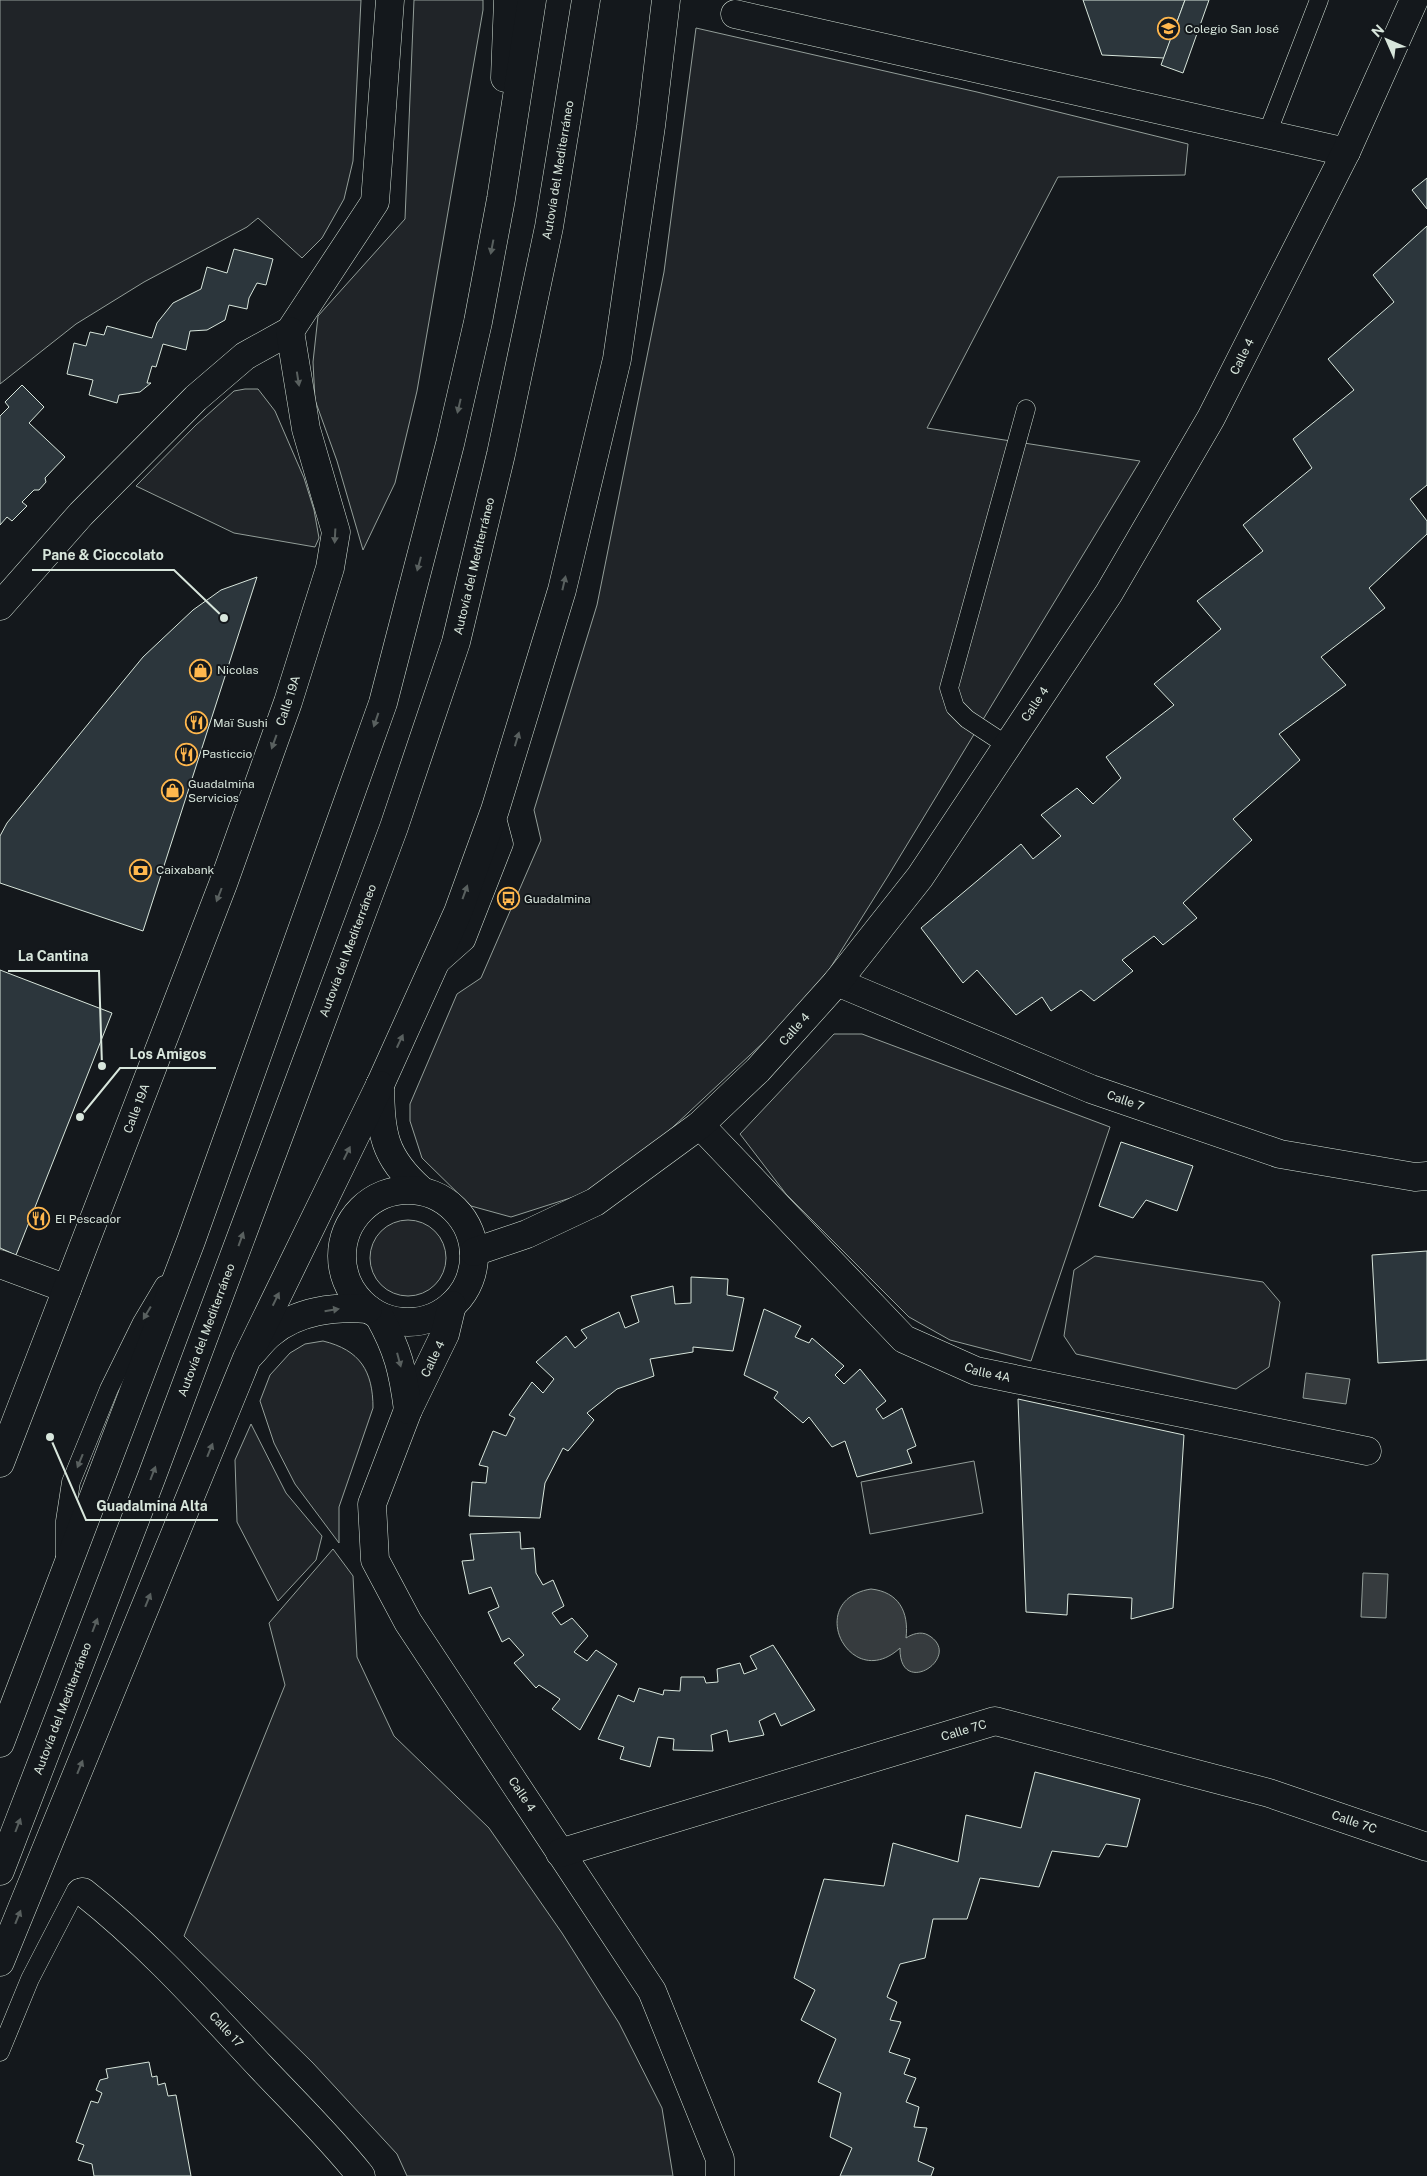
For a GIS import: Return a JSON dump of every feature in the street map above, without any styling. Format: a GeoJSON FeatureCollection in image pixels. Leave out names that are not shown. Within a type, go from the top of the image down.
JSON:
{"type":"FeatureCollection","features":[{"type":"Feature","properties":{"kind":"main road"},"geometry":{"type":"LineString","coordinates":[[0,606],[81,514],[196,398],[245,356],[290,330],[375,202],[390,0]]}},
{"type":"Feature","properties":{"kind":"main road"},"geometry":{"type":"LineString","coordinates":[[501,199],[508,0]]}},
{"type":"Feature","properties":{"kind":"main road"},"geometry":{"type":"LineString","coordinates":[[0,1743],[191,1242],[382,702],[450,444],[478,322],[501,199],[532,0]]}},
{"type":"Feature","properties":{"kind":"main road","name":"Autovía del Mediterráneo"},"geometry":{"type":"LineString","coordinates":[[0,1871],[159,1457],[391,836],[456,642],[501,454],[547,236],[586,0]]}},
{"type":"Feature","properties":{"kind":"main road"},"geometry":{"type":"LineString","coordinates":[[0,1962],[247,1358],[380,1086],[458,912],[495,810],[562,590],[617,359],[651,126],[666,0]]}},
{"type":"Feature","properties":{"kind":"main road","name":"Calle 4"},"geometry":{"type":"LineString","coordinates":[[474,1252],[527,1234],[595,1202],[700,1125],[758,1070],[837,982],[920,878],[1109,593],[1211,418],[1346,152],[1414,0]]}},
{"type":"Feature","properties":{"kind":"main road"},"geometry":{"type":"LineString","coordinates":[[735,14],[1346,152]]}},
{"type":"Feature","properties":{"kind":"main road","name":"Calle 19A"},"geometry":{"type":"LineString","coordinates":[[0,1463],[223,884],[288,702],[330,568],[336,532],[306,429],[290,330]]}},
{"type":"Feature","properties":{"kind":"main road","name":"Calle 7"},"geometry":{"type":"LineString","coordinates":[[837,982],[1091,1089],[1280,1154],[1414,1177],[1427,1176]]}},
{"type":"Feature","properties":{"kind":"main road"},"geometry":{"type":"LineString","coordinates":[[380,1086],[381,1126],[388,1150],[398,1167],[420,1190]]}},
{"type":"Feature","properties":{"kind":"main road","name":"Calle 4A"},"geometry":{"type":"LineString","coordinates":[[700,1125],[904,1339],[976,1371],[1366,1451]]}},
{"type":"Feature","properties":{"kind":"main road"},"geometry":{"type":"LineString","coordinates":[[247,1358],[271,1333],[290,1320],[334,1309],[374,1313],[398,1322],[417,1322],[436,1316],[452,1306],[465,1290],[472,1272],[474,1252],[471,1234],[463,1219],[452,1206],[437,1196],[420,1190],[402,1190],[386,1193],[363,1208],[347,1229],[342,1246],[342,1264],[346,1281],[355,1296],[374,1313]]}},
{"type":"Feature","properties":{"kind":"main road"},"geometry":{"type":"LineString","coordinates":[[0,1264],[67,1289]]}},
{"type":"Feature","properties":{"kind":"main road","name":"Calle 4"},"geometry":{"type":"LineString","coordinates":[[452,1306],[445,1334],[408,1410],[372,1504],[375,1560],[408,1622],[652,1991],[720,2159],[720,2176]]}},
{"type":"Feature","properties":{"kind":"main road","name":"Calle 4"},"geometry":{"type":"LineString","coordinates":[[374,1313],[400,1360],[408,1410]]}},
{"type":"Feature","properties":{"kind":"main road","name":"Calle 7C"},"geometry":{"type":"LineString","coordinates":[[560,1853],[995,1722],[1268,1793],[1427,1847]]}},
{"type":"Feature","properties":{"kind":"main road","name":"Calle 17"},"geometry":{"type":"LineString","coordinates":[[83,1892],[118,1920],[152,1952],[323,2130],[361,2176]]}},
{"type":"Feature","properties":{"kind":"lane"},"geometry":{"type":"LineString","coordinates":[[1266,134],[1319,0]]}},
{"type":"Feature","properties":{"kind":"lane"},"geometry":{"type":"LineString","coordinates":[[1008,746],[967,720],[955,707],[950,688],[1026,409]]}},
{"type":"Feature","properties":{"kind":"lane"},"geometry":{"type":"LineString","coordinates":[[0,2052],[50,1939],[76,1890],[78,1888],[83,1892]]}},
{"type":"Feature","properties":{"kind":"shaded area"},"geometry":{"type":"Polygon","coordinates":[[[0,0],[361,0],[353,161],[344,199],[322,238],[302,258],[258,218],[247,227],[144,282],[76,324],[0,384],[0,0]]]}},
{"type":"Feature","properties":{"kind":"shaded area"},"geometry":{"type":"Polygon","coordinates":[[[414,0],[483,0],[483,10],[417,391],[395,483],[363,550],[337,461],[315,400],[313,362],[318,316],[405,219],[414,0]]]}},
{"type":"Feature","properties":{"kind":"shaded area"},"geometry":{"type":"Polygon","coordinates":[[[696,28],[977,92],[1188,144],[1185,175],[1058,177],[927,428],[1140,461],[888,876],[812,997],[611,1185],[511,1217],[471,1206],[422,1158],[410,1121],[410,1104],[457,994],[481,978],[541,840],[534,810],[597,605],[664,272],[696,28]]]}},
{"type":"Feature","properties":{"kind":"shaded area"},"geometry":{"type":"Polygon","coordinates":[[[258,389],[275,411],[304,478],[314,510],[319,538],[315,547],[234,533],[136,486],[196,425],[234,391],[258,389]]]}},
{"type":"Feature","properties":{"kind":"shaded area"},"geometry":{"type":"Polygon","coordinates":[[[834,1034],[862,1034],[1110,1127],[1031,1361],[950,1340],[909,1317],[786,1194],[740,1134],[834,1034]]]}},
{"type":"Feature","properties":{"kind":"shaded area"},"geometry":{"type":"Polygon","coordinates":[[[408,1220],[423,1223],[435,1231],[443,1243],[446,1258],[443,1273],[435,1285],[423,1293],[408,1296],[393,1293],[381,1285],[373,1273],[370,1258],[373,1243],[381,1231],[393,1223],[408,1220]]]}},
{"type":"Feature","properties":{"kind":"shaded area"},"geometry":{"type":"Polygon","coordinates":[[[1095,1256],[1263,1282],[1280,1302],[1269,1367],[1236,1389],[1076,1354],[1064,1336],[1074,1270],[1095,1256]]]}},
{"type":"Feature","properties":{"kind":"shaded area"},"geometry":{"type":"Polygon","coordinates":[[[323,1341],[336,1345],[355,1356],[367,1373],[372,1395],[373,1408],[339,1507],[339,1543],[295,1484],[274,1443],[260,1401],[270,1375],[290,1353],[305,1344],[323,1341]]]}},
{"type":"Feature","properties":{"kind":"shaded area"},"geometry":{"type":"Polygon","coordinates":[[[1306,1373],[1350,1379],[1346,1404],[1303,1398],[1306,1373]]]}},
{"type":"Feature","properties":{"kind":"shaded area"},"geometry":{"type":"Polygon","coordinates":[[[251,1424],[286,1493],[322,1536],[316,1560],[278,1601],[237,1522],[235,1460],[251,1424]]]}},
{"type":"Feature","properties":{"kind":"shaded area"},"geometry":{"type":"Polygon","coordinates":[[[974,1461],[983,1513],[870,1534],[861,1482],[974,1461]]]}},
{"type":"Feature","properties":{"kind":"shaded area"},"geometry":{"type":"Polygon","coordinates":[[[333,1549],[353,1576],[357,1657],[394,1736],[489,1828],[562,1933],[619,2023],[662,2108],[673,2176],[407,2176],[397,2154],[313,2063],[184,1936],[285,1685],[269,1623],[333,1549]]]}},
{"type":"Feature","properties":{"kind":"shaded area"},"geometry":{"type":"Polygon","coordinates":[[[1363,1573],[1388,1574],[1386,1618],[1361,1617],[1363,1573]]]}},
{"type":"Feature","properties":{"kind":"shaded area"},"geometry":{"type":"Polygon","coordinates":[[[871,1589],[889,1594],[900,1605],[906,1620],[906,1638],[922,1633],[928,1635],[937,1644],[939,1653],[935,1662],[928,1669],[918,1672],[909,1671],[902,1663],[900,1648],[882,1659],[865,1660],[851,1652],[841,1640],[837,1625],[840,1609],[851,1597],[871,1589]]]}},
{"type":"Feature","properties":{"kind":"building"},"geometry":{"type":"Polygon","coordinates":[[[1083,0],[1185,0],[1164,58],[1102,55],[1083,0]]]}},
{"type":"Feature","properties":{"kind":"building"},"geometry":{"type":"Polygon","coordinates":[[[1185,0],[1209,0],[1183,73],[1161,65],[1185,0]]]}},
{"type":"Feature","properties":{"kind":"building"},"geometry":{"type":"Polygon","coordinates":[[[1427,178],[1427,209],[1412,190],[1427,178]]]}},
{"type":"Feature","properties":{"kind":"building"},"geometry":{"type":"Polygon","coordinates":[[[1427,226],[1427,485],[1410,499],[1427,521],[1427,534],[1369,588],[1385,608],[1321,657],[1346,685],[1279,734],[1300,760],[1233,819],[1252,840],[1183,903],[1197,918],[1163,945],[1154,936],[1122,960],[1133,971],[1094,1001],[1081,990],[1051,1011],[1042,997],[1016,1015],[977,970],[963,983],[921,928],[1021,844],[1033,859],[1061,836],[1041,815],[1077,788],[1093,804],[1121,778],[1106,757],[1174,705],[1154,684],[1221,629],[1197,601],[1263,551],[1243,525],[1312,468],[1293,439],[1354,390],[1328,359],[1394,302],[1373,275],[1427,226]]]}},
{"type":"Feature","properties":{"kind":"building"},"geometry":{"type":"Polygon","coordinates":[[[234,249],[273,259],[266,285],[257,283],[249,298],[247,309],[229,305],[225,320],[207,330],[190,331],[186,350],[163,344],[156,367],[152,366],[147,383],[151,383],[140,392],[119,395],[117,403],[89,395],[93,380],[67,374],[74,343],[86,346],[90,332],[104,335],[107,326],[152,338],[157,323],[173,303],[201,289],[207,267],[227,273],[234,249]]]}},
{"type":"Feature","properties":{"kind":"building"},"geometry":{"type":"Polygon","coordinates":[[[22,385],[44,407],[29,423],[65,457],[45,478],[46,482],[39,490],[34,490],[22,502],[27,506],[12,521],[7,517],[0,525],[0,416],[9,407],[5,402],[22,385]]]}},
{"type":"Feature","properties":{"kind":"building"},"geometry":{"type":"Polygon","coordinates":[[[257,577],[143,931],[0,883],[0,836],[7,823],[143,657],[193,610],[221,590],[257,577]]]}},
{"type":"Feature","properties":{"kind":"building"},"geometry":{"type":"Polygon","coordinates":[[[0,970],[112,1013],[16,1255],[0,1248],[0,970]]]}},
{"type":"Feature","properties":{"kind":"building"},"geometry":{"type":"Polygon","coordinates":[[[1121,1142],[1193,1166],[1177,1211],[1146,1200],[1133,1218],[1099,1206],[1121,1142]]]}},
{"type":"Feature","properties":{"kind":"building"},"geometry":{"type":"Polygon","coordinates":[[[1427,1251],[1427,1360],[1378,1363],[1372,1255],[1427,1251]]]}},
{"type":"Feature","properties":{"kind":"building"},"geometry":{"type":"Polygon","coordinates":[[[691,1277],[728,1279],[727,1295],[744,1298],[733,1351],[693,1347],[693,1352],[650,1359],[654,1376],[617,1389],[587,1413],[594,1420],[568,1451],[563,1448],[545,1483],[540,1518],[469,1516],[472,1482],[486,1483],[488,1467],[479,1465],[493,1431],[506,1436],[515,1418],[509,1415],[532,1382],[543,1393],[554,1379],[536,1362],[566,1336],[575,1348],[587,1338],[581,1330],[619,1312],[625,1328],[639,1322],[631,1296],[673,1286],[675,1304],[691,1303],[691,1277]]]}},
{"type":"Feature","properties":{"kind":"building"},"geometry":{"type":"Polygon","coordinates":[[[764,1309],[801,1326],[795,1337],[809,1343],[812,1338],[844,1366],[835,1375],[844,1384],[860,1369],[886,1401],[876,1409],[883,1419],[902,1408],[916,1446],[907,1450],[912,1463],[857,1477],[845,1441],[832,1447],[809,1417],[803,1423],[774,1398],[778,1392],[744,1375],[764,1309]]]}},
{"type":"Feature","properties":{"kind":"building"},"geometry":{"type":"Polygon","coordinates":[[[1018,1399],[1184,1435],[1173,1608],[1131,1619],[1132,1598],[1068,1594],[1067,1615],[1026,1612],[1018,1399]]]}},
{"type":"Feature","properties":{"kind":"building"},"geometry":{"type":"Polygon","coordinates":[[[520,1532],[521,1549],[534,1548],[536,1573],[543,1585],[553,1580],[564,1606],[552,1613],[561,1625],[572,1618],[588,1636],[574,1652],[587,1661],[596,1650],[617,1664],[580,1730],[552,1709],[560,1699],[539,1685],[536,1688],[514,1663],[524,1655],[509,1638],[502,1642],[488,1612],[499,1607],[491,1587],[469,1594],[462,1561],[474,1560],[470,1534],[520,1532]]]}},
{"type":"Feature","properties":{"kind":"building"},"geometry":{"type":"Polygon","coordinates":[[[773,1645],[815,1710],[781,1726],[775,1713],[759,1721],[764,1735],[729,1742],[727,1730],[711,1735],[713,1751],[673,1750],[674,1739],[658,1737],[650,1767],[620,1759],[624,1747],[598,1739],[618,1695],[634,1702],[639,1688],[663,1695],[664,1690],[680,1691],[681,1677],[704,1677],[706,1683],[718,1682],[717,1669],[740,1663],[744,1674],[757,1669],[750,1656],[773,1645]]]}},
{"type":"Feature","properties":{"kind":"building"},"geometry":{"type":"Polygon","coordinates":[[[1035,1772],[1140,1799],[1127,1847],[1106,1844],[1099,1857],[1052,1851],[1039,1887],[980,1878],[967,1919],[933,1919],[925,1958],[900,1964],[887,1997],[897,2002],[890,2020],[901,2022],[889,2052],[910,2059],[904,2074],[916,2078],[906,2102],[919,2107],[914,2127],[927,2128],[918,2161],[934,2168],[931,2176],[840,2176],[852,2148],[830,2137],[841,2093],[818,2082],[836,2039],[801,2020],[815,1990],[794,1978],[824,1879],[884,1886],[893,1843],[958,1862],[966,1815],[1021,1828],[1035,1772]]]}},
{"type":"Feature","properties":{"kind":"building"},"geometry":{"type":"Polygon","coordinates":[[[149,2062],[152,2077],[157,2076],[158,2085],[165,2083],[168,2096],[176,2095],[191,2176],[94,2176],[92,2164],[78,2160],[84,2145],[76,2142],[91,2101],[98,2103],[102,2093],[96,2090],[100,2080],[108,2078],[106,2069],[149,2062]]]}},
{"type":"Feature","properties":{"kind":"place","name":"Colegio San José"},"geometry":{"type":"Point","coordinates":[1169,29]}},
{"type":"Feature","properties":{"kind":"place","name":"Pane & Cioccolato"},"geometry":{"type":"Point","coordinates":[224,618]}},
{"type":"Feature","properties":{"kind":"place","name":"Nicolas"},"geometry":{"type":"Point","coordinates":[201,670]}},
{"type":"Feature","properties":{"kind":"place","name":"Maï Sushi"},"geometry":{"type":"Point","coordinates":[197,723]}},
{"type":"Feature","properties":{"kind":"place","name":"Pasticcio"},"geometry":{"type":"Point","coordinates":[186,754]}},
{"type":"Feature","properties":{"kind":"place","name":"Guadalmina Servicios"},"geometry":{"type":"Point","coordinates":[172,791]}},
{"type":"Feature","properties":{"kind":"place","name":"Caixabank"},"geometry":{"type":"Point","coordinates":[140,870]}},
{"type":"Feature","properties":{"kind":"place","name":"Guadalmina"},"geometry":{"type":"Point","coordinates":[508,899]}},
{"type":"Feature","properties":{"kind":"place","name":"La Cantina"},"geometry":{"type":"Point","coordinates":[102,1066]}},
{"type":"Feature","properties":{"kind":"place","name":"Los Amigos"},"geometry":{"type":"Point","coordinates":[80,1117]}},
{"type":"Feature","properties":{"kind":"place","name":"El Pescador"},"geometry":{"type":"Point","coordinates":[39,1219]}},
{"type":"Feature","properties":{"kind":"place","name":"Guadalmina Alta"},"geometry":{"type":"Point","coordinates":[50,1437]}}]}
